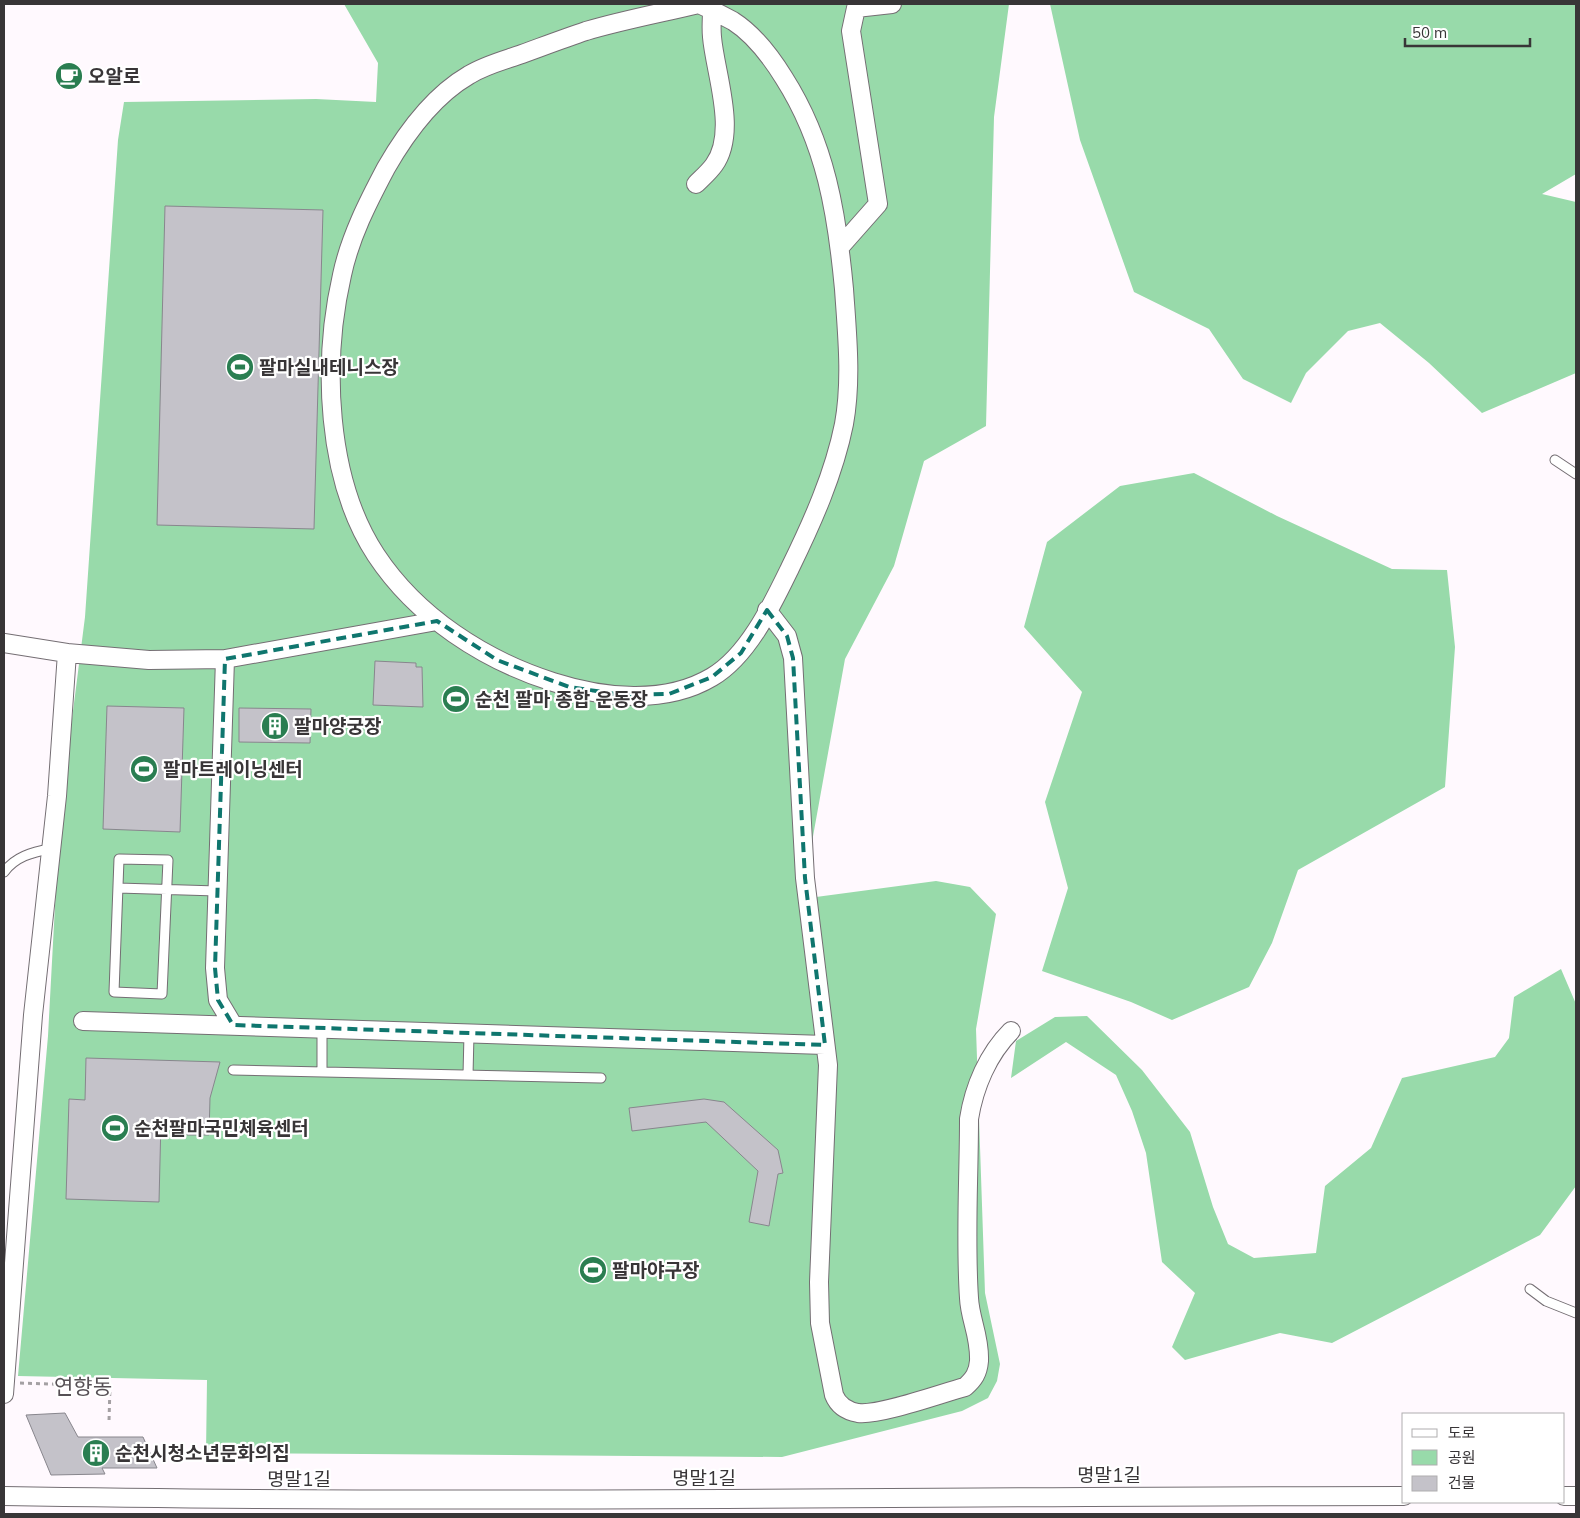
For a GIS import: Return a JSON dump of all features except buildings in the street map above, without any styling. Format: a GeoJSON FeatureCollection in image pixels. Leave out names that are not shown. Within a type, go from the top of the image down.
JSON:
{"type":"FeatureCollection","features":[{"type":"Feature","properties":{"kind":"street"},"geometry":{"type":"LineString","coordinates":[[699,4],[736,23],[756,40],[774,62],[798,99],[823,159],[834,200],[840,247],[848,389],[845,419],[839,446],[826,484],[800,547],[767,610],[741,653],[729,665],[712,677],[669,694],[623,695],[569,687],[497,660],[436,621],[406,592],[379,560],[350,505],[340,463],[332,408],[331,365],[334,315],[342,271],[370,199],[400,143],[421,117],[465,77],[498,62],[587,31],[699,4]]}},
{"type":"Feature","properties":{"kind":"street"},"geometry":{"type":"LineString","coordinates":[[840,247],[878,204],[851,31],[856,8],[892,4]]}},
{"type":"Feature","properties":{"kind":"street"},"geometry":{"type":"LineString","coordinates":[[696,184],[714,164],[724,134],[722,92],[712,37],[712,10]]}},
{"type":"Feature","properties":{"kind":"street"},"geometry":{"type":"LineString","coordinates":[[767,610],[787,636],[792,658],[805,878],[825,1044],[828,1089],[821,1206],[820,1324],[834,1396],[838,1404],[859,1413],[884,1410],[965,1387],[974,1378],[978,1370],[978,1332],[969,1300],[969,1118],[972,1095],[1000,1042],[1011,1031]]}},
{"type":"Feature","properties":{"kind":"street"},"geometry":{"type":"LineString","coordinates":[[4,643],[67,653],[149,660],[224,659],[436,621]]}},
{"type":"Feature","properties":{"kind":"street"},"geometry":{"type":"LineString","coordinates":[[4,1388],[33,1015],[57,796],[67,653]]}},
{"type":"Feature","properties":{"kind":"street"},"geometry":{"type":"LineString","coordinates":[[224,659],[216,989],[218,1000],[233,1025]]}},
{"type":"Feature","properties":{"kind":"street"},"geometry":{"type":"LineString","coordinates":[[83,1021],[233,1025],[322,1030],[825,1044]]}},
{"type":"Feature","properties":{"kind":"street","name":"명말1길"},"geometry":{"type":"LineString","coordinates":[[4,1496],[207,1500],[1402,1496]]}},
{"type":"Feature","properties":{"kind":"lane"},"geometry":{"type":"LineString","coordinates":[[1555,460],[1576,474]]}},
{"type":"Feature","properties":{"kind":"lane"},"geometry":{"type":"LineString","coordinates":[[4,872],[9,865],[33,852],[50,849]]}},
{"type":"Feature","properties":{"kind":"lane"},"geometry":{"type":"LineString","coordinates":[[119,859],[168,860],[162,994],[114,992],[118,888],[119,859]]}},
{"type":"Feature","properties":{"kind":"lane"},"geometry":{"type":"LineString","coordinates":[[118,888],[217,891]]}},
{"type":"Feature","properties":{"kind":"lane"},"geometry":{"type":"LineString","coordinates":[[322,1030],[322,1072]]}},
{"type":"Feature","properties":{"kind":"lane"},"geometry":{"type":"LineString","coordinates":[[468,1075],[469,1034]]}},
{"type":"Feature","properties":{"kind":"lane"},"geometry":{"type":"LineString","coordinates":[[233,1070],[602,1078]]}},
{"type":"Feature","properties":{"kind":"lane"},"geometry":{"type":"LineString","coordinates":[[1530,1289],[1546,1301],[1576,1313]]}},
{"type":"Feature","properties":{"kind":"path"},"geometry":{"type":"LineString","coordinates":[[4,1388],[110,1386],[109,1420]]}},
{"type":"Feature","properties":{"kind":"highlighted area"},"geometry":{"type":"Polygon","coordinates":[[[767,610],[787,636],[793,658],[805,878],[825,1045],[233,1025],[218,1000],[215,968],[225,659],[437,621],[497,660],[535,676],[569,687],[623,695],[669,694],[712,677],[741,653],[767,610]]]}},
{"type":"Feature","properties":{"kind":"green space","name":"순천 팔마 종합 운동장"},"geometry":{"type":"Polygon","coordinates":[[[344,4],[1009,4],[994,117],[986,426],[924,461],[894,566],[845,659],[808,864],[816,897],[936,881],[970,887],[996,914],[976,1029],[985,1293],[1000,1364],[997,1381],[988,1398],[962,1411],[782,1457],[206,1453],[207,1380],[18,1376],[48,1036],[60,813],[85,617],[118,140],[124,102],[316,99],[376,102],[378,63],[344,4]]]}},
{"type":"Feature","properties":{"kind":"green space"},"geometry":{"type":"Polygon","coordinates":[[[1050,4],[1576,4],[1576,174],[1542,194],[1576,202],[1576,373],[1482,413],[1429,363],[1380,323],[1348,331],[1306,373],[1291,403],[1243,379],[1209,329],[1134,292],[1080,140],[1050,4]]]}},
{"type":"Feature","properties":{"kind":"green space"},"geometry":{"type":"Polygon","coordinates":[[[1194,473],[1277,516],[1392,569],[1447,570],[1455,647],[1445,787],[1298,870],[1272,943],[1249,987],[1172,1020],[1131,1002],[1042,971],[1068,888],[1045,802],[1082,692],[1024,627],[1047,542],[1120,486],[1194,473]]]}},
{"type":"Feature","properties":{"kind":"green space"},"geometry":{"type":"Polygon","coordinates":[[[1561,969],[1576,1004],[1576,1186],[1540,1235],[1332,1343],[1280,1333],[1185,1360],[1172,1347],[1195,1293],[1162,1262],[1146,1153],[1132,1111],[1116,1075],[1066,1042],[1011,1078],[1016,1041],[1055,1017],[1087,1016],[1142,1070],[1190,1132],[1213,1207],[1228,1244],[1254,1258],[1316,1253],[1325,1186],[1371,1148],[1402,1078],[1495,1057],[1509,1038],[1514,997],[1561,969]]]}},
{"type":"Feature","properties":{"kind":"place","name":"오알로"},"geometry":{"type":"Point","coordinates":[69,76]}},
{"type":"Feature","properties":{"kind":"place","name":"팔마실내테니스장"},"geometry":{"type":"Point","coordinates":[240,367]}},
{"type":"Feature","properties":{"kind":"place","name":"순천 팔마 종합 운동장"},"geometry":{"type":"Point","coordinates":[456,699]}},
{"type":"Feature","properties":{"kind":"place","name":"팔마양궁장"},"geometry":{"type":"Point","coordinates":[275,726]}},
{"type":"Feature","properties":{"kind":"place","name":"팔마트레이닝센터"},"geometry":{"type":"Point","coordinates":[144,769]}},
{"type":"Feature","properties":{"kind":"place","name":"순천팔마국민체육센터"},"geometry":{"type":"Point","coordinates":[115,1128]}},
{"type":"Feature","properties":{"kind":"place","name":"팔마야구장"},"geometry":{"type":"Point","coordinates":[593,1270]}},
{"type":"Feature","properties":{"kind":"place","name":"순천시청소년문화의집"},"geometry":{"type":"Point","coordinates":[96,1453]}},
{"type":"Feature","properties":{"kind":"district","name":"연향동"},"geometry":{"type":"Point","coordinates":[83,1387]}}]}
